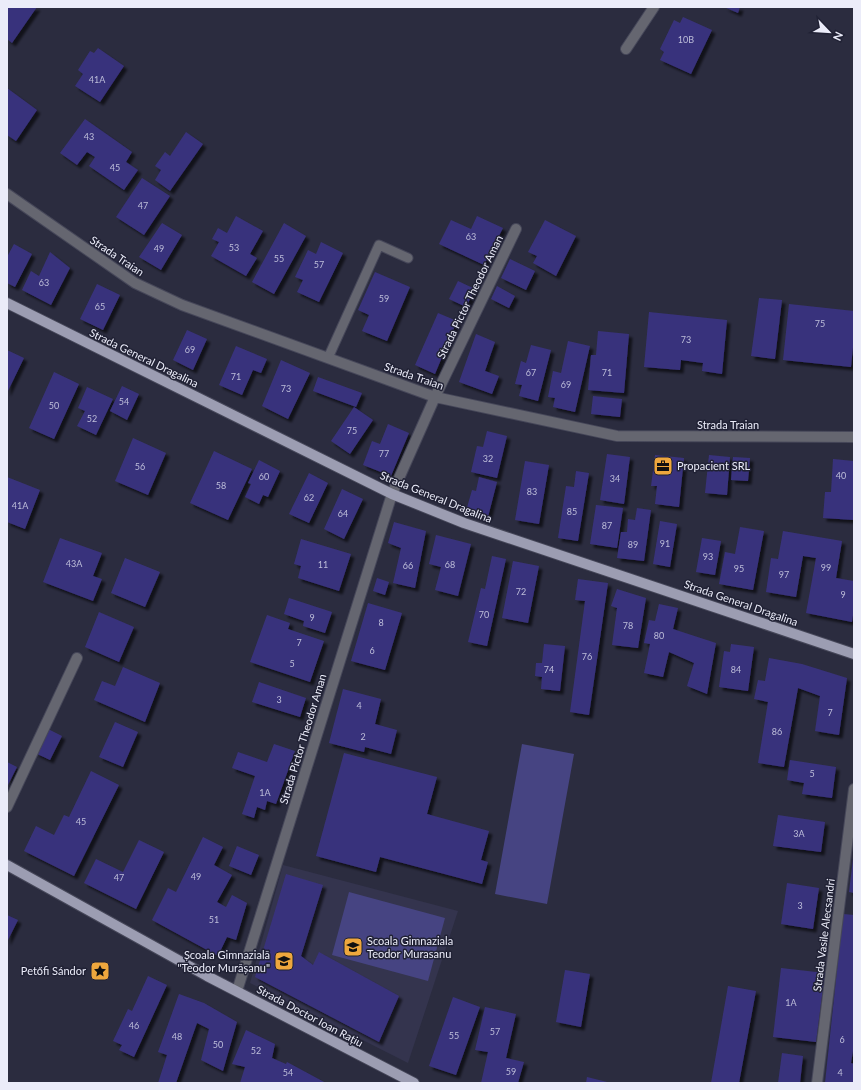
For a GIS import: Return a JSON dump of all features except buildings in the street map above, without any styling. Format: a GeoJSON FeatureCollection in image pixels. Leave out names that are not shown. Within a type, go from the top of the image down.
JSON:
{"type":"FeatureCollection","features":[{"type":"Feature","properties":{"kind":"main road","name":"Strada General Dragalina"},"geometry":{"type":"LineString","coordinates":[[7,303],[392,494],[464,523],[854,654]]}},
{"type":"Feature","properties":{"kind":"main road","name":"Strada Doctor Ioan Rațiu"},"geometry":{"type":"LineString","coordinates":[[7,865],[207,976],[414,1083]]}},
{"type":"Feature","properties":{"kind":"street"},"geometry":{"type":"LineString","coordinates":[[626,49],[654,7]]}},
{"type":"Feature","properties":{"kind":"street","name":"Strada Traian"},"geometry":{"type":"LineString","coordinates":[[7,194],[114,269],[143,287],[182,305],[435,397],[617,436],[854,437]]}},
{"type":"Feature","properties":{"kind":"street","name":"Strada Pictor Theodor Aman"},"geometry":{"type":"LineString","coordinates":[[236,991],[392,494],[435,397],[516,229]]}},
{"type":"Feature","properties":{"kind":"street"},"geometry":{"type":"LineString","coordinates":[[7,807],[77,658]]}},
{"type":"Feature","properties":{"kind":"street","name":"Strada Vasile Alecsandri"},"geometry":{"type":"LineString","coordinates":[[817,1083],[854,789]]}},
{"type":"Feature","properties":{"kind":"lane"},"geometry":{"type":"LineString","coordinates":[[328,358],[379,245],[408,258]]}},
{"type":"Feature","properties":{"kind":"shaded area"},"geometry":{"type":"Polygon","coordinates":[[[522,744],[574,754],[547,904],[495,894],[522,744]]]}},
{"type":"Feature","properties":{"kind":"shaded area","name":"Scoala Gimnaziala Teodor Murasanu"},"geometry":{"type":"Polygon","coordinates":[[[283,865],[458,911],[408,1063],[250,983],[283,865]]]}},
{"type":"Feature","properties":{"kind":"shaded area"},"geometry":{"type":"Polygon","coordinates":[[[349,892],[445,918],[428,981],[332,955],[349,892]]]}},
{"type":"Feature","properties":{"kind":"place","name":"Propacient SRL"},"geometry":{"type":"Point","coordinates":[663,466]}},
{"type":"Feature","properties":{"kind":"place","name":"Scoala Gimnaziala Teodor Murasanu"},"geometry":{"type":"Point","coordinates":[353,947]}},
{"type":"Feature","properties":{"kind":"place","name":"Școala Gimnazială \"Teodor Murășanu\""},"geometry":{"type":"Point","coordinates":[284,961]}},
{"type":"Feature","properties":{"kind":"place","name":"Petőfi Sándor"},"geometry":{"type":"Point","coordinates":[100,971]}}]}
